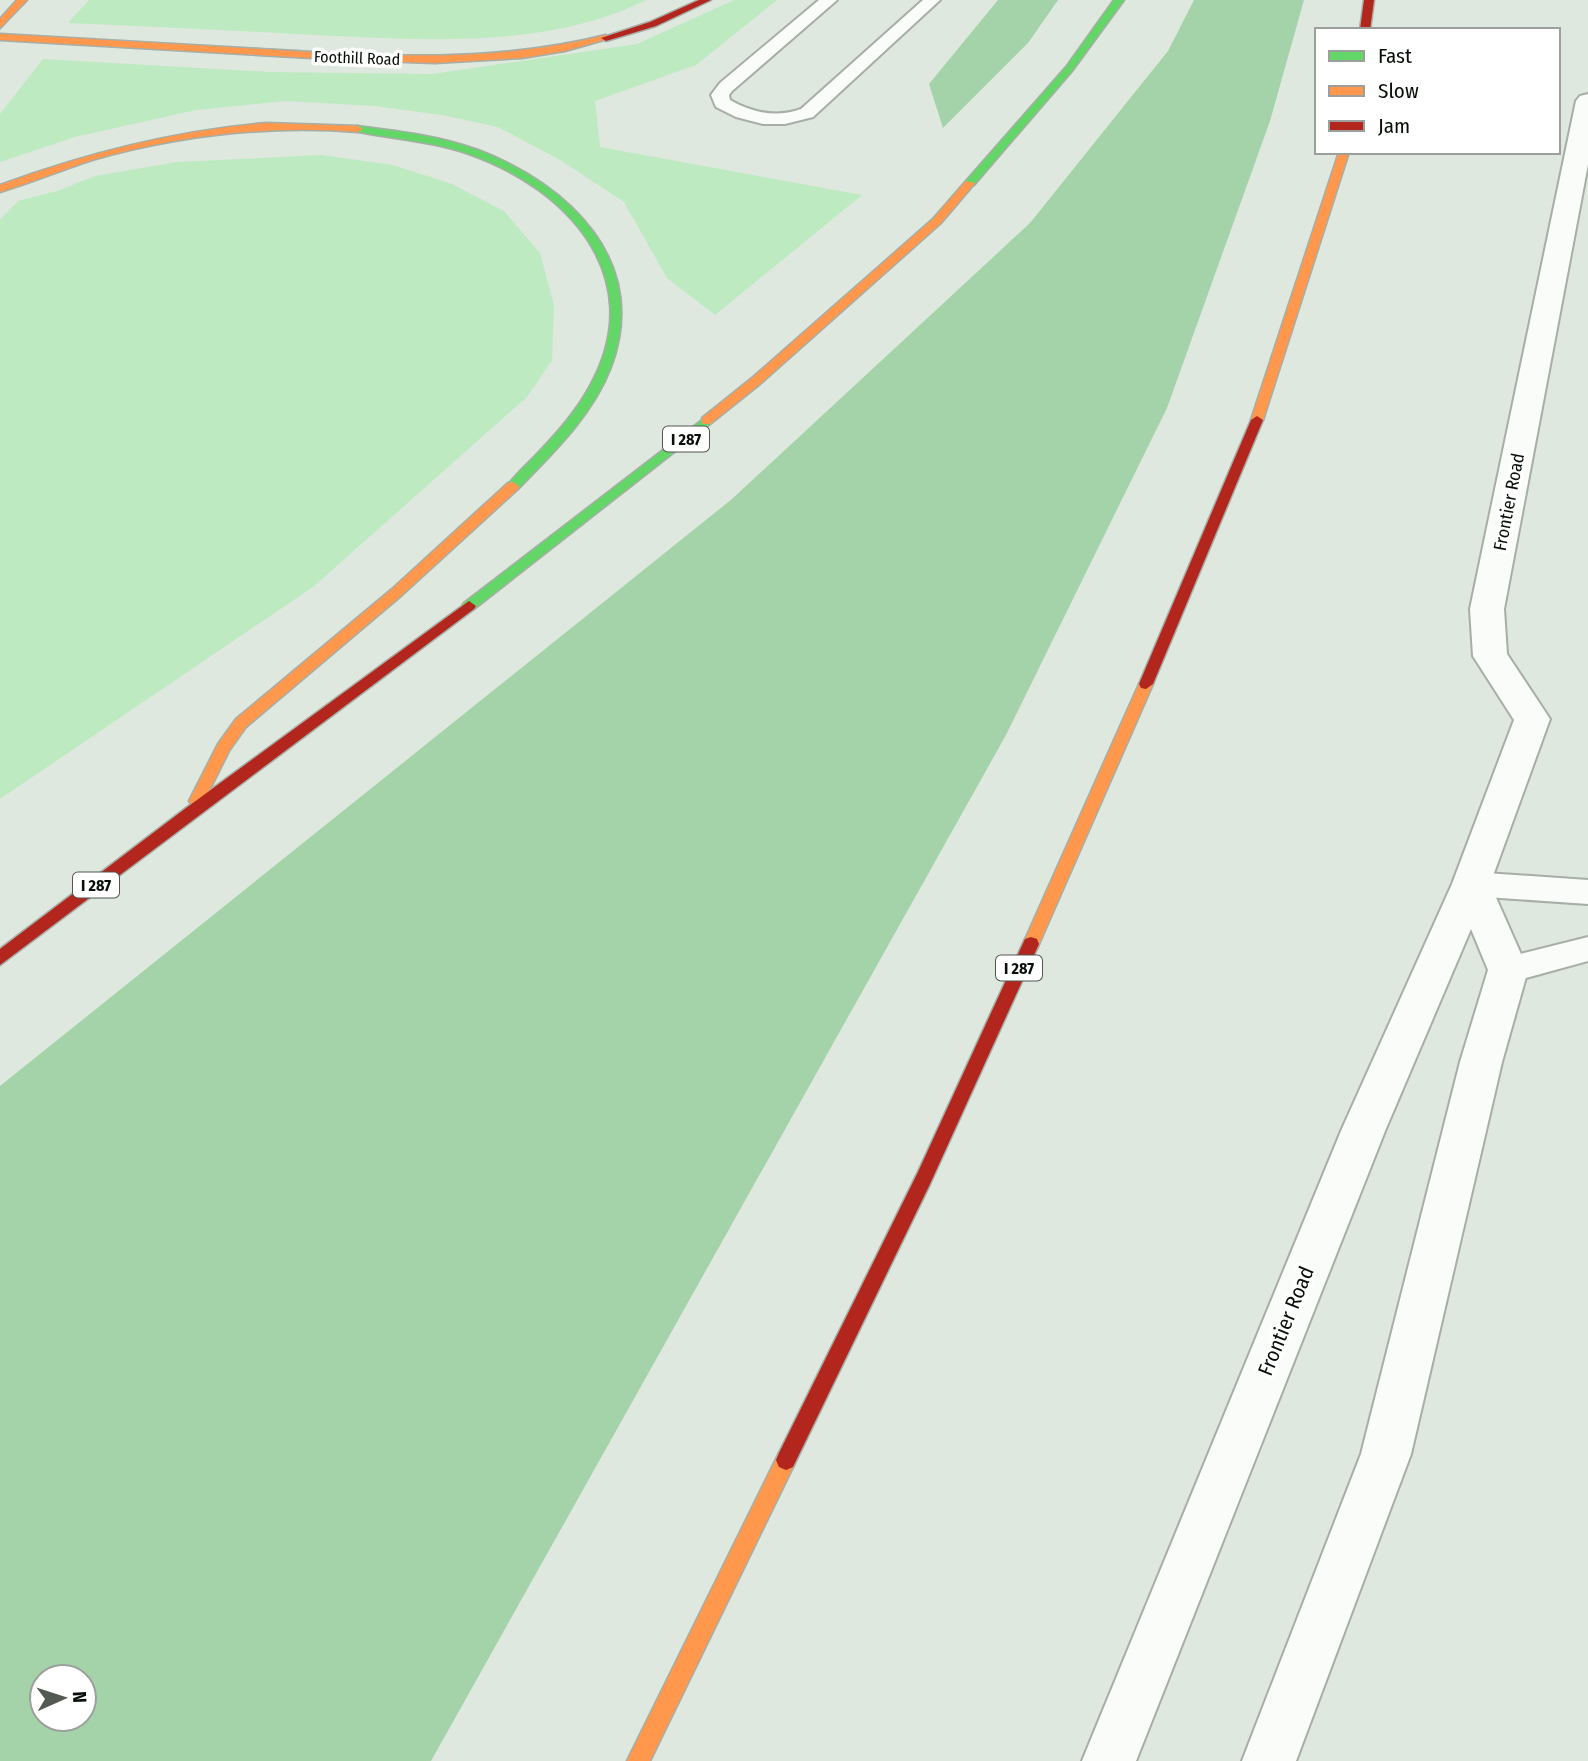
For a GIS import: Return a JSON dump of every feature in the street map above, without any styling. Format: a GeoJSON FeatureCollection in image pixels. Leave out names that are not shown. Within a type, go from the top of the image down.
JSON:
{"type":"FeatureCollection","features":[{"type":"Feature","properties":{"kind":"main road"},"geometry":{"type":"LineString","coordinates":[[0,25],[22,0]]}},
{"type":"Feature","properties":{"kind":"main road","name":"Foothill Road"},"geometry":{"type":"LineString","coordinates":[[0,37],[367,60],[486,57],[582,43],[680,14],[706,0]]}},
{"type":"Feature","properties":{"kind":"main road","name":"I 287"},"geometry":{"type":"LineString","coordinates":[[0,958],[191,812],[519,569],[756,382],[937,221],[1069,69],[1119,0]]}},
{"type":"Feature","properties":{"kind":"main road"},"geometry":{"type":"LineString","coordinates":[[1365,28],[1369,0]]}},
{"type":"Feature","properties":{"kind":"main road"},"geometry":{"type":"LineString","coordinates":[[0,189],[67,163],[190,134],[276,125],[363,129],[421,138],[462,149],[489,158],[530,178],[552,194],[591,232],[606,255],[616,280],[614,339],[605,368],[588,399],[537,462],[478,520],[369,617],[238,725],[191,812]]}},
{"type":"Feature","properties":{"kind":"main road","name":"I 287"},"geometry":{"type":"LineString","coordinates":[[638,1761],[924,1178],[1106,779],[1260,413],[1343,154]]}},
{"type":"Feature","properties":{"kind":"street","name":"Frontier Road"},"geometry":{"type":"LineString","coordinates":[[1108,1761],[1363,1131],[1471,884],[1532,719],[1490,656],[1487,609],[1588,102]]}},
{"type":"Feature","properties":{"kind":"street"},"geometry":{"type":"LineString","coordinates":[[1269,1761],[1386,1454],[1481,1062],[1508,970],[1471,884]]}},
{"type":"Feature","properties":{"kind":"lane"},"geometry":{"type":"LineString","coordinates":[[829,0],[726,87],[720,95],[722,103],[731,109],[762,119],[795,118],[807,113],[932,0]]}},
{"type":"Feature","properties":{"kind":"lane"},"geometry":{"type":"LineString","coordinates":[[1471,884],[1588,892]]}},
{"type":"Feature","properties":{"kind":"lane"},"geometry":{"type":"LineString","coordinates":[[1508,970],[1588,949]]}},
{"type":"Feature","properties":{"kind":"green space"},"geometry":{"type":"Polygon","coordinates":[[[89,0],[646,0],[606,17],[563,28],[519,35],[428,39],[68,23],[89,0]]]}},
{"type":"Feature","properties":{"kind":"green space"},"geometry":{"type":"Polygon","coordinates":[[[734,0],[777,0],[696,65],[595,101],[600,147],[862,195],[715,315],[667,278],[624,202],[562,161],[498,127],[442,115],[374,106],[285,101],[196,110],[75,137],[0,162],[0,114],[43,59],[270,72],[432,74],[637,44],[734,0]]]}},
{"type":"Feature","properties":{"kind":"green space"},"geometry":{"type":"Polygon","coordinates":[[[998,0],[1058,0],[1028,43],[943,128],[929,84],[998,0]]]}},
{"type":"Feature","properties":{"kind":"green space"},"geometry":{"type":"Polygon","coordinates":[[[1194,0],[1304,0],[1270,121],[1167,408],[1006,735],[431,1761],[0,1761],[0,1086],[732,499],[1030,223],[1168,51],[1194,0]]]}},
{"type":"Feature","properties":{"kind":"green space"},"geometry":{"type":"Polygon","coordinates":[[[321,155],[393,165],[452,184],[504,211],[540,253],[554,305],[552,360],[527,397],[313,587],[0,799],[0,220],[18,201],[57,191],[95,176],[177,162],[321,155]]]}},
{"type":"Feature","properties":{"kind":"traffic: fast"},"geometry":{"type":"LineString","coordinates":[[970,183],[1069,69],[1119,0]]}},
{"type":"Feature","properties":{"kind":"traffic: fast"},"geometry":{"type":"LineString","coordinates":[[358,129],[445,144],[507,166],[539,185],[567,207],[590,233],[607,263],[616,295],[616,330],[605,368],[576,416],[513,486]]}},
{"type":"Feature","properties":{"kind":"traffic: fast"},"geometry":{"type":"LineString","coordinates":[[469,606],[706,421]]}},
{"type":"Feature","properties":{"kind":"traffic: slow"},"geometry":{"type":"LineString","coordinates":[[0,25],[22,0]]}},
{"type":"Feature","properties":{"kind":"traffic: slow"},"geometry":{"type":"LineString","coordinates":[[0,37],[435,60],[522,55],[606,38]]}},
{"type":"Feature","properties":{"kind":"traffic: slow"},"geometry":{"type":"LineString","coordinates":[[0,189],[87,159],[176,137],[266,126],[358,129]]}},
{"type":"Feature","properties":{"kind":"traffic: slow"},"geometry":{"type":"LineString","coordinates":[[1257,420],[1343,154]]}},
{"type":"Feature","properties":{"kind":"traffic: slow"},"geometry":{"type":"LineString","coordinates":[[706,421],[756,381],[937,221],[970,183]]}},
{"type":"Feature","properties":{"kind":"traffic: slow"},"geometry":{"type":"LineString","coordinates":[[197,801],[223,748],[241,723],[397,592],[513,486]]}},
{"type":"Feature","properties":{"kind":"traffic: slow"},"geometry":{"type":"LineString","coordinates":[[1031,944],[1146,684]]}},
{"type":"Feature","properties":{"kind":"traffic: slow"},"geometry":{"type":"LineString","coordinates":[[638,1761],[786,1460]]}},
{"type":"Feature","properties":{"kind":"traffic: jam"},"geometry":{"type":"LineString","coordinates":[[606,38],[653,24],[706,0]]}},
{"type":"Feature","properties":{"kind":"traffic: jam"},"geometry":{"type":"LineString","coordinates":[[1365,28],[1369,0]]}},
{"type":"Feature","properties":{"kind":"traffic: jam"},"geometry":{"type":"LineString","coordinates":[[1146,684],[1257,420]]}},
{"type":"Feature","properties":{"kind":"traffic: jam"},"geometry":{"type":"LineString","coordinates":[[0,958],[191,812],[469,606]]}},
{"type":"Feature","properties":{"kind":"traffic: jam"},"geometry":{"type":"LineString","coordinates":[[786,1460],[924,1178],[1031,944]]}}]}
